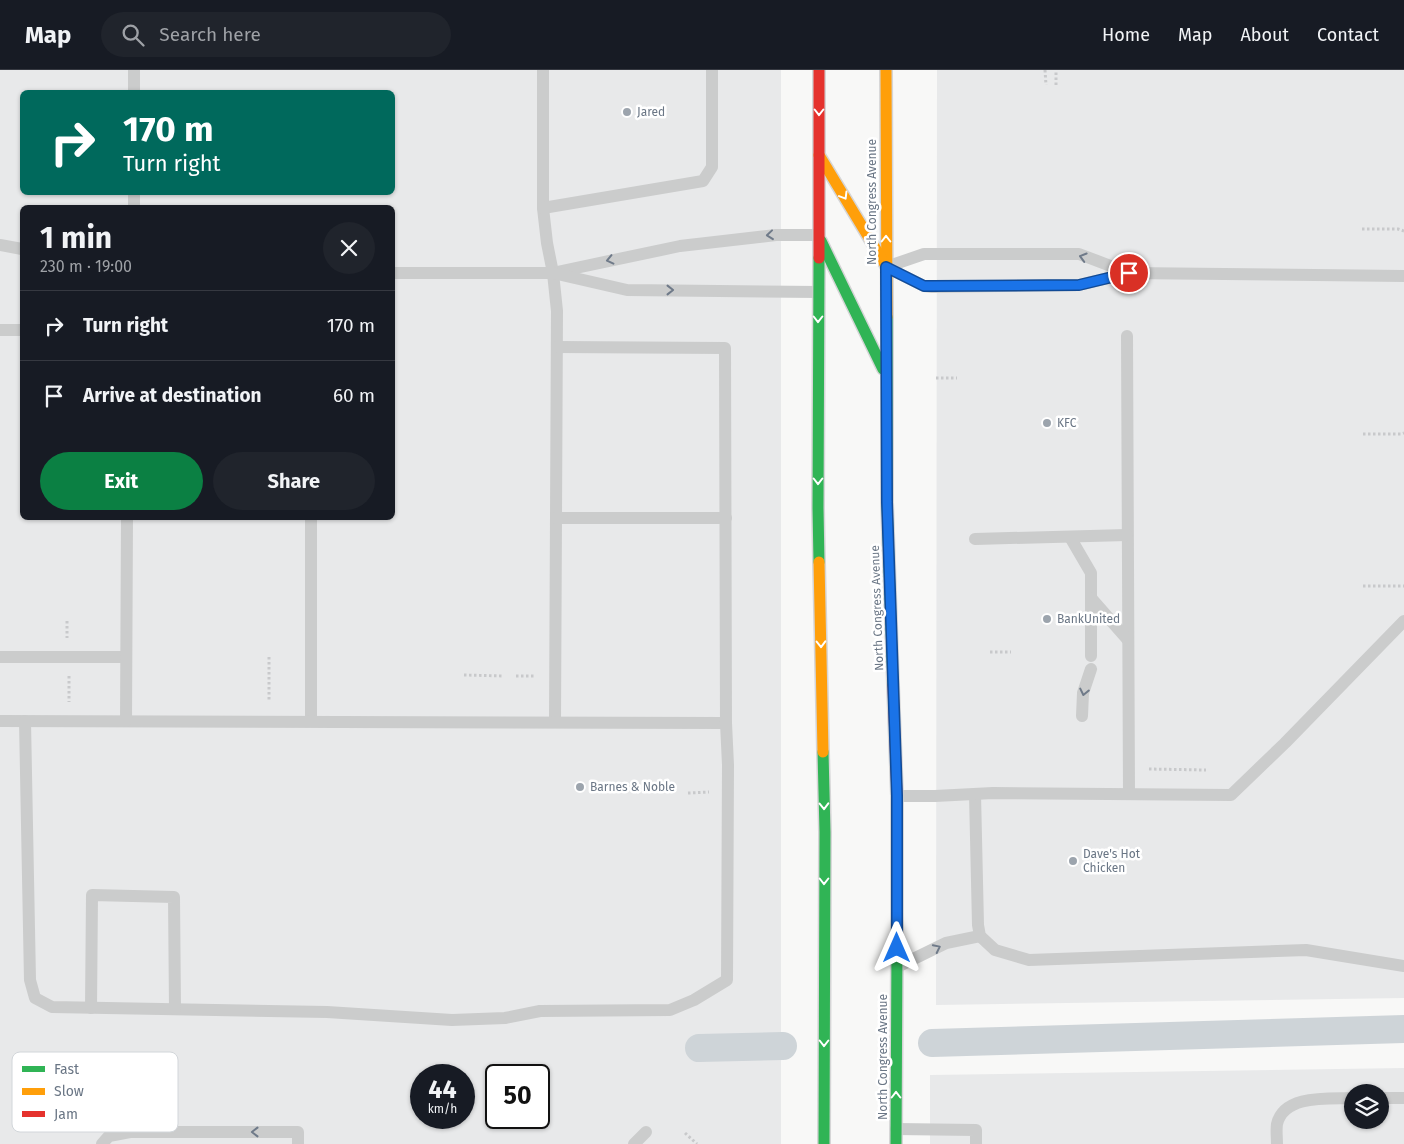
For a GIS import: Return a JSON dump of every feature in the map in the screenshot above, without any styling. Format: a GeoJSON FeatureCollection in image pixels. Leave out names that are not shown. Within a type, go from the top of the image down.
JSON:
{"type":"FeatureCollection","features":[{"type":"Feature","properties":{"kind":"main road"},"geometry":{"type":"LineString","coordinates":[[819,70],[818,508],[825,832],[824,1144]]}},
{"type":"Feature","properties":{"kind":"main road","name":"North Congress Avenue"},"geometry":{"type":"LineString","coordinates":[[886,70],[887,502],[897,796],[896,1144]]}},
{"type":"Feature","properties":{"kind":"main road"},"geometry":{"type":"LineString","coordinates":[[818,154],[886,267]]}},
{"type":"Feature","properties":{"kind":"main road"},"geometry":{"type":"LineString","coordinates":[[819,235],[886,375]]}},
{"type":"Feature","properties":{"kind":"lane"},"geometry":{"type":"LineString","coordinates":[[134,70],[134,90]]}},
{"type":"Feature","properties":{"kind":"lane"},"geometry":{"type":"LineString","coordinates":[[544,70],[543,208],[557,312],[555,722]]}},
{"type":"Feature","properties":{"kind":"lane"},"geometry":{"type":"LineString","coordinates":[[543,208],[704,181],[712,167],[712,70]]}},
{"type":"Feature","properties":{"kind":"lane"},"geometry":{"type":"LineString","coordinates":[[395,273],[552,273],[680,246],[776,234],[819,235]]}},
{"type":"Feature","properties":{"kind":"lane"},"geometry":{"type":"LineString","coordinates":[[0,245],[20,249]]}},
{"type":"Feature","properties":{"kind":"lane"},"geometry":{"type":"LineString","coordinates":[[886,267],[924,254],[1079,254],[1129,273]]}},
{"type":"Feature","properties":{"kind":"lane"},"geometry":{"type":"LineString","coordinates":[[886,267],[924,286],[1079,285],[1129,273],[1404,276]]}},
{"type":"Feature","properties":{"kind":"lane"},"geometry":{"type":"LineString","coordinates":[[552,273],[626,290],[818,292]]}},
{"type":"Feature","properties":{"kind":"lane"},"geometry":{"type":"LineString","coordinates":[[0,330],[20,330]]}},
{"type":"Feature","properties":{"kind":"lane"},"geometry":{"type":"LineString","coordinates":[[1128,336],[1129,794]]}},
{"type":"Feature","properties":{"kind":"lane"},"geometry":{"type":"LineString","coordinates":[[25,721],[30,980],[35,998],[52,1007],[326,1012],[452,1020],[505,1018],[540,1011],[670,1010],[694,1000],[727,980],[728,765],[726,723],[725,348],[557,346]]}},
{"type":"Feature","properties":{"kind":"lane"},"geometry":{"type":"LineString","coordinates":[[556,518],[726,518]]}},
{"type":"Feature","properties":{"kind":"lane"},"geometry":{"type":"LineString","coordinates":[[126,721],[127,520]]}},
{"type":"Feature","properties":{"kind":"lane"},"geometry":{"type":"LineString","coordinates":[[311,520],[311,721]]}},
{"type":"Feature","properties":{"kind":"lane"},"geometry":{"type":"LineString","coordinates":[[975,539],[1127,535]]}},
{"type":"Feature","properties":{"kind":"lane"},"geometry":{"type":"LineString","coordinates":[[1070,536],[1091,573],[1091,656]]}},
{"type":"Feature","properties":{"kind":"lane"},"geometry":{"type":"LineString","coordinates":[[1091,598],[1128,640]]}},
{"type":"Feature","properties":{"kind":"lane"},"geometry":{"type":"LineString","coordinates":[[897,796],[975,794],[1231,795],[1285,743],[1404,621]]}},
{"type":"Feature","properties":{"kind":"lane"},"geometry":{"type":"LineString","coordinates":[[0,657],[126,657]]}},
{"type":"Feature","properties":{"kind":"lane"},"geometry":{"type":"LineString","coordinates":[[1082,716],[1082,692],[1091,669]]}},
{"type":"Feature","properties":{"kind":"lane"},"geometry":{"type":"LineString","coordinates":[[0,721],[726,723]]}},
{"type":"Feature","properties":{"kind":"lane"},"geometry":{"type":"LineString","coordinates":[[975,794],[978,924],[980,936],[995,950],[1029,960],[1306,950],[1404,966]]}},
{"type":"Feature","properties":{"kind":"lane"},"geometry":{"type":"LineString","coordinates":[[91,1008],[92,895],[174,897],[175,1009]]}},
{"type":"Feature","properties":{"kind":"lane"},"geometry":{"type":"LineString","coordinates":[[897,968],[946,944],[980,936]]}},
{"type":"Feature","properties":{"kind":"lane"},"geometry":{"type":"LineString","coordinates":[[1277,1144],[1277,1124],[1283,1113],[1296,1102],[1344,1098]]}},
{"type":"Feature","properties":{"kind":"lane"},"geometry":{"type":"LineString","coordinates":[[1389,1098],[1404,1098]]}},
{"type":"Feature","properties":{"kind":"lane"},"geometry":{"type":"LineString","coordinates":[[896,1129],[976,1130],[976,1144]]}},
{"type":"Feature","properties":{"kind":"lane"},"geometry":{"type":"LineString","coordinates":[[102,1144],[109,1136],[130,1132],[212,1138],[298,1138]]}},
{"type":"Feature","properties":{"kind":"lane"},"geometry":{"type":"LineString","coordinates":[[634,1144],[646,1132]]}},
{"type":"Feature","properties":{"kind":"path"},"geometry":{"type":"LineString","coordinates":[[1045,70],[1046,85]]}},
{"type":"Feature","properties":{"kind":"path"},"geometry":{"type":"LineString","coordinates":[[1056,70],[1056,85]]}},
{"type":"Feature","properties":{"kind":"path"},"geometry":{"type":"LineString","coordinates":[[1362,229],[1398,229],[1404,231]]}},
{"type":"Feature","properties":{"kind":"path"},"geometry":{"type":"LineString","coordinates":[[936,378],[957,378]]}},
{"type":"Feature","properties":{"kind":"path"},"geometry":{"type":"LineString","coordinates":[[1363,434],[1404,433]]}},
{"type":"Feature","properties":{"kind":"path"},"geometry":{"type":"LineString","coordinates":[[1363,586],[1404,586]]}},
{"type":"Feature","properties":{"kind":"path"},"geometry":{"type":"LineString","coordinates":[[67,621],[68,642]]}},
{"type":"Feature","properties":{"kind":"path"},"geometry":{"type":"LineString","coordinates":[[990,652],[1010,652]]}},
{"type":"Feature","properties":{"kind":"path"},"geometry":{"type":"LineString","coordinates":[[269,658],[269,696]]}},
{"type":"Feature","properties":{"kind":"path"},"geometry":{"type":"LineString","coordinates":[[69,674],[69,696]]}},
{"type":"Feature","properties":{"kind":"path"},"geometry":{"type":"LineString","coordinates":[[464,676],[504,676]]}},
{"type":"Feature","properties":{"kind":"path"},"geometry":{"type":"LineString","coordinates":[[516,676],[538,676]]}},
{"type":"Feature","properties":{"kind":"path"},"geometry":{"type":"LineString","coordinates":[[1145,770],[1206,770]]}},
{"type":"Feature","properties":{"kind":"path"},"geometry":{"type":"LineString","coordinates":[[688,792],[710,792]]}},
{"type":"Feature","properties":{"kind":"path"},"geometry":{"type":"LineString","coordinates":[[685,1133],[697,1144]]}},
{"type":"Feature","properties":{"kind":"shaded area"},"geometry":{"type":"Polygon","coordinates":[[[0,70],[781,70],[781,1144],[0,1144],[0,70]]]}},
{"type":"Feature","properties":{"kind":"shaded area"},"geometry":{"type":"Polygon","coordinates":[[[937,70],[1404,70],[1404,998],[936,1005],[937,70]]]}},
{"type":"Feature","properties":{"kind":"shaded area"},"geometry":{"type":"Polygon","coordinates":[[[1404,1068],[1404,1144],[930,1144],[930,1075],[1404,1068]]]}},
{"type":"Feature","properties":{"kind":"waterway"},"geometry":{"type":"LineString","coordinates":[[932,1043],[1404,1029]]}},
{"type":"Feature","properties":{"kind":"waterway"},"geometry":{"type":"LineString","coordinates":[[699,1048],[783,1046]]}},
{"type":"Feature","properties":{"kind":"traffic: fast"},"geometry":{"type":"LineString","coordinates":[[821,241],[883,369]]}},
{"type":"Feature","properties":{"kind":"traffic: fast"},"geometry":{"type":"LineString","coordinates":[[819,258],[819,562]]}},
{"type":"Feature","properties":{"kind":"traffic: fast"},"geometry":{"type":"LineString","coordinates":[[887,317],[887,502],[893,685]]}},
{"type":"Feature","properties":{"kind":"traffic: fast"},"geometry":{"type":"LineString","coordinates":[[823,752],[825,832],[824,1144]]}},
{"type":"Feature","properties":{"kind":"traffic: fast"},"geometry":{"type":"LineString","coordinates":[[896,1144],[897,943]]}},
{"type":"Feature","properties":{"kind":"traffic: slow"},"geometry":{"type":"LineString","coordinates":[[886,70],[887,317]]}},
{"type":"Feature","properties":{"kind":"traffic: slow"},"geometry":{"type":"LineString","coordinates":[[819,155],[886,266]]}},
{"type":"Feature","properties":{"kind":"traffic: slow"},"geometry":{"type":"LineString","coordinates":[[819,562],[823,752]]}},
{"type":"Feature","properties":{"kind":"traffic: jam"},"geometry":{"type":"LineString","coordinates":[[819,70],[819,258]]}},
{"type":"Feature","properties":{"kind":"traffic: jam"},"geometry":{"type":"LineString","coordinates":[[893,685],[897,796],[897,943]]}},
{"type":"Feature","properties":{"kind":"place","name":"Jared"},"geometry":{"type":"Point","coordinates":[627,112]}},
{"type":"Feature","properties":{"kind":"place","name":"KFC"},"geometry":{"type":"Point","coordinates":[1047,423]}},
{"type":"Feature","properties":{"kind":"place","name":"BankUnited"},"geometry":{"type":"Point","coordinates":[1047,619]}},
{"type":"Feature","properties":{"kind":"place","name":"Barnes & Noble"},"geometry":{"type":"Point","coordinates":[580,787]}},
{"type":"Feature","properties":{"kind":"place","name":"Dave's Hot Chicken"},"geometry":{"type":"Point","coordinates":[1073,861]}},
{"type":"Feature","properties":{"kind":"route"},"geometry":{"type":"LineString","coordinates":[[897,948],[897,796],[887,502],[886,267],[924,286],[1079,285],[1129,273]]}}]}
